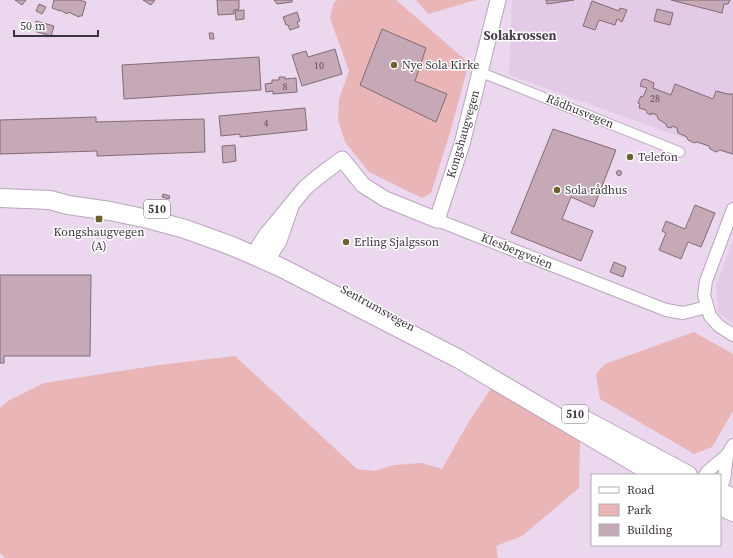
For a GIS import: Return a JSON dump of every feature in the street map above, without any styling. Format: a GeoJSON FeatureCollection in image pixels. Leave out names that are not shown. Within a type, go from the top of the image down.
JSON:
{"type":"FeatureCollection","features":[{"type":"Feature","properties":{"kind":"main road","name":"Sentrumsvegen"},"geometry":{"type":"LineString","coordinates":[[0,198],[50,200],[68,197],[111,199],[151,207],[188,217],[324,278],[686,474]]}},
{"type":"Feature","properties":{"kind":"main road","name":"Sentrumsvegen"},"geometry":{"type":"LineString","coordinates":[[264,252],[280,267],[459,359],[656,474]]}},
{"type":"Feature","properties":{"kind":"main road"},"geometry":{"type":"LineString","coordinates":[[721,492],[733,498]]}},
{"type":"Feature","properties":{"kind":"main road"},"geometry":{"type":"LineString","coordinates":[[721,506],[733,512]]}},
{"type":"Feature","properties":{"kind":"street","name":"Kongshaugvegen"},"geometry":{"type":"LineString","coordinates":[[437,220],[462,144],[498,0]]}},
{"type":"Feature","properties":{"kind":"street","name":"Rådhusvegen"},"geometry":{"type":"LineString","coordinates":[[480,72],[680,152]]}},
{"type":"Feature","properties":{"kind":"street","name":"Klesbergveien"},"geometry":{"type":"LineString","coordinates":[[264,252],[267,234],[306,188],[342,159],[363,185],[385,200],[666,310],[683,313],[707,307]]}},
{"type":"Feature","properties":{"kind":"street"},"geometry":{"type":"LineString","coordinates":[[733,209],[705,287],[704,295],[707,307],[715,321],[733,335]]}},
{"type":"Feature","properties":{"kind":"street"},"geometry":{"type":"LineString","coordinates":[[706,474],[730,450]]}},
{"type":"Feature","properties":{"kind":"street"},"geometry":{"type":"LineString","coordinates":[[721,485],[724,480],[730,450]]}},
{"type":"Feature","properties":{"kind":"shaded area"},"geometry":{"type":"Polygon","coordinates":[[[512,0],[733,0],[733,156],[509,75],[512,0]]]}},
{"type":"Feature","properties":{"kind":"shaded area"},"geometry":{"type":"Polygon","coordinates":[[[733,240],[733,323],[718,312],[716,286],[733,240]]]}},
{"type":"Feature","properties":{"kind":"green space"},"geometry":{"type":"Polygon","coordinates":[[[338,0],[396,0],[469,63],[449,136],[431,193],[422,198],[369,172],[345,142],[338,120],[339,99],[349,71],[330,18],[334,2],[338,0]]]}},
{"type":"Feature","properties":{"kind":"green space"},"geometry":{"type":"Polygon","coordinates":[[[416,0],[476,0],[428,14],[416,0]]]}},
{"type":"Feature","properties":{"kind":"green space"},"geometry":{"type":"Polygon","coordinates":[[[694,332],[733,354],[733,411],[712,447],[694,454],[600,399],[596,374],[605,364],[694,332]]]}},
{"type":"Feature","properties":{"kind":"green space"},"geometry":{"type":"Polygon","coordinates":[[[235,356],[357,469],[375,471],[394,465],[422,463],[442,469],[468,423],[492,387],[539,412],[580,442],[579,488],[522,536],[496,546],[498,558],[5,558],[0,553],[0,408],[8,401],[44,383],[159,365],[235,356]]]}},
{"type":"Feature","properties":{"kind":"building"},"geometry":{"type":"Polygon","coordinates":[[[15,0],[26,0],[22,5],[15,0]]]}},
{"type":"Feature","properties":{"kind":"building"},"geometry":{"type":"Polygon","coordinates":[[[54,0],[79,0],[86,2],[82,16],[79,17],[68,12],[67,14],[52,8],[54,0]]]}},
{"type":"Feature","properties":{"kind":"building"},"geometry":{"type":"Polygon","coordinates":[[[143,0],[155,0],[151,5],[143,0]]]}},
{"type":"Feature","properties":{"kind":"building"},"geometry":{"type":"Polygon","coordinates":[[[217,0],[239,0],[239,9],[234,10],[234,14],[218,15],[217,0]]]}},
{"type":"Feature","properties":{"kind":"building"},"geometry":{"type":"Polygon","coordinates":[[[274,0],[292,0],[292,2],[277,4],[274,0]]]}},
{"type":"Feature","properties":{"kind":"building"},"geometry":{"type":"Polygon","coordinates":[[[546,0],[574,0],[547,4],[546,0]]]}},
{"type":"Feature","properties":{"kind":"building"},"geometry":{"type":"Polygon","coordinates":[[[671,0],[730,0],[728,4],[724,4],[722,13],[671,0]]]}},
{"type":"Feature","properties":{"kind":"building"},"geometry":{"type":"Polygon","coordinates":[[[592,1],[619,11],[620,8],[627,10],[622,22],[617,19],[615,25],[599,20],[595,30],[583,26],[592,1]]]}},
{"type":"Feature","properties":{"kind":"building"},"geometry":{"type":"Polygon","coordinates":[[[39,4],[46,7],[42,14],[36,11],[39,4]]]}},
{"type":"Feature","properties":{"kind":"building"},"geometry":{"type":"Polygon","coordinates":[[[657,9],[673,13],[670,25],[654,21],[657,9]]]}},
{"type":"Feature","properties":{"kind":"building"},"geometry":{"type":"Polygon","coordinates":[[[244,10],[244,19],[236,20],[235,11],[244,10]]]}},
{"type":"Feature","properties":{"kind":"building"},"geometry":{"type":"Polygon","coordinates":[[[297,12],[300,21],[297,22],[299,27],[290,30],[283,17],[297,12]]]}},
{"type":"Feature","properties":{"kind":"building"},"geometry":{"type":"Polygon","coordinates":[[[36,21],[54,26],[51,36],[34,31],[36,21]]]}},
{"type":"Feature","properties":{"kind":"building","name":"Nye Sola Kirke"},"geometry":{"type":"Polygon","coordinates":[[[382,29],[426,48],[415,81],[447,94],[436,122],[360,85],[382,29]]]}},
{"type":"Feature","properties":{"kind":"building"},"geometry":{"type":"Polygon","coordinates":[[[209,33],[213,33],[214,39],[210,39],[209,33]]]}},
{"type":"Feature","properties":{"kind":"building"},"geometry":{"type":"Polygon","coordinates":[[[335,49],[342,74],[302,86],[292,55],[306,51],[308,57],[335,49]]]}},
{"type":"Feature","properties":{"kind":"building"},"geometry":{"type":"Polygon","coordinates":[[[259,57],[261,90],[124,99],[122,65],[259,57]]]}},
{"type":"Feature","properties":{"kind":"building"},"geometry":{"type":"Polygon","coordinates":[[[279,77],[285,77],[285,79],[296,78],[297,92],[273,94],[273,91],[266,92],[265,84],[272,83],[272,80],[279,80],[279,77]]]}},
{"type":"Feature","properties":{"kind":"building"},"geometry":{"type":"Polygon","coordinates":[[[645,79],[654,83],[653,88],[671,95],[675,84],[713,99],[716,91],[733,94],[733,154],[720,150],[716,152],[710,149],[709,146],[697,142],[694,143],[688,140],[687,137],[678,133],[677,128],[672,126],[671,128],[667,127],[666,124],[658,119],[657,115],[651,113],[651,115],[647,113],[646,110],[639,108],[640,104],[638,103],[641,96],[643,97],[647,88],[640,86],[642,80],[645,79]]]}},
{"type":"Feature","properties":{"kind":"building"},"geometry":{"type":"Polygon","coordinates":[[[305,108],[307,130],[240,137],[240,134],[221,136],[219,116],[305,108]]]}},
{"type":"Feature","properties":{"kind":"building"},"geometry":{"type":"Polygon","coordinates":[[[96,117],[96,122],[204,119],[205,152],[97,156],[97,151],[0,154],[0,120],[96,117]]]}},
{"type":"Feature","properties":{"kind":"building"},"geometry":{"type":"Polygon","coordinates":[[[553,129],[616,150],[594,207],[571,197],[562,219],[593,231],[581,261],[511,233],[553,129]]]}},
{"type":"Feature","properties":{"kind":"building"},"geometry":{"type":"Polygon","coordinates":[[[235,145],[236,161],[223,163],[222,146],[235,145]]]}},
{"type":"Feature","properties":{"kind":"building"},"geometry":{"type":"Polygon","coordinates":[[[617,171],[621,171],[621,175],[617,175],[617,171]]]}},
{"type":"Feature","properties":{"kind":"building"},"geometry":{"type":"Polygon","coordinates":[[[163,194],[170,196],[169,199],[162,197],[163,194]]]}},
{"type":"Feature","properties":{"kind":"building"},"geometry":{"type":"Polygon","coordinates":[[[695,205],[715,213],[701,247],[688,242],[681,259],[659,250],[666,233],[662,231],[666,221],[685,229],[695,205]]]}},
{"type":"Feature","properties":{"kind":"building"},"geometry":{"type":"Polygon","coordinates":[[[614,262],[626,267],[623,277],[610,272],[614,262]]]}},
{"type":"Feature","properties":{"kind":"building"},"geometry":{"type":"Polygon","coordinates":[[[0,275],[91,275],[90,356],[4,356],[4,363],[0,363],[0,275]]]}},
{"type":"Feature","properties":{"kind":"place","name":"Nye Sola Kirke"},"geometry":{"type":"Point","coordinates":[394,65]}},
{"type":"Feature","properties":{"kind":"place","name":"Telefon"},"geometry":{"type":"Point","coordinates":[630,157]}},
{"type":"Feature","properties":{"kind":"place","name":"Sola rådhus"},"geometry":{"type":"Point","coordinates":[557,190]}},
{"type":"Feature","properties":{"kind":"place","name":"Kongshaugvegen (A)"},"geometry":{"type":"Point","coordinates":[99,219]}},
{"type":"Feature","properties":{"kind":"place","name":"Erling Sjalgsson"},"geometry":{"type":"Point","coordinates":[346,242]}},
{"type":"Feature","properties":{"kind":"district","name":"Solakrossen"},"geometry":{"type":"Point","coordinates":[520,35]}}]}
